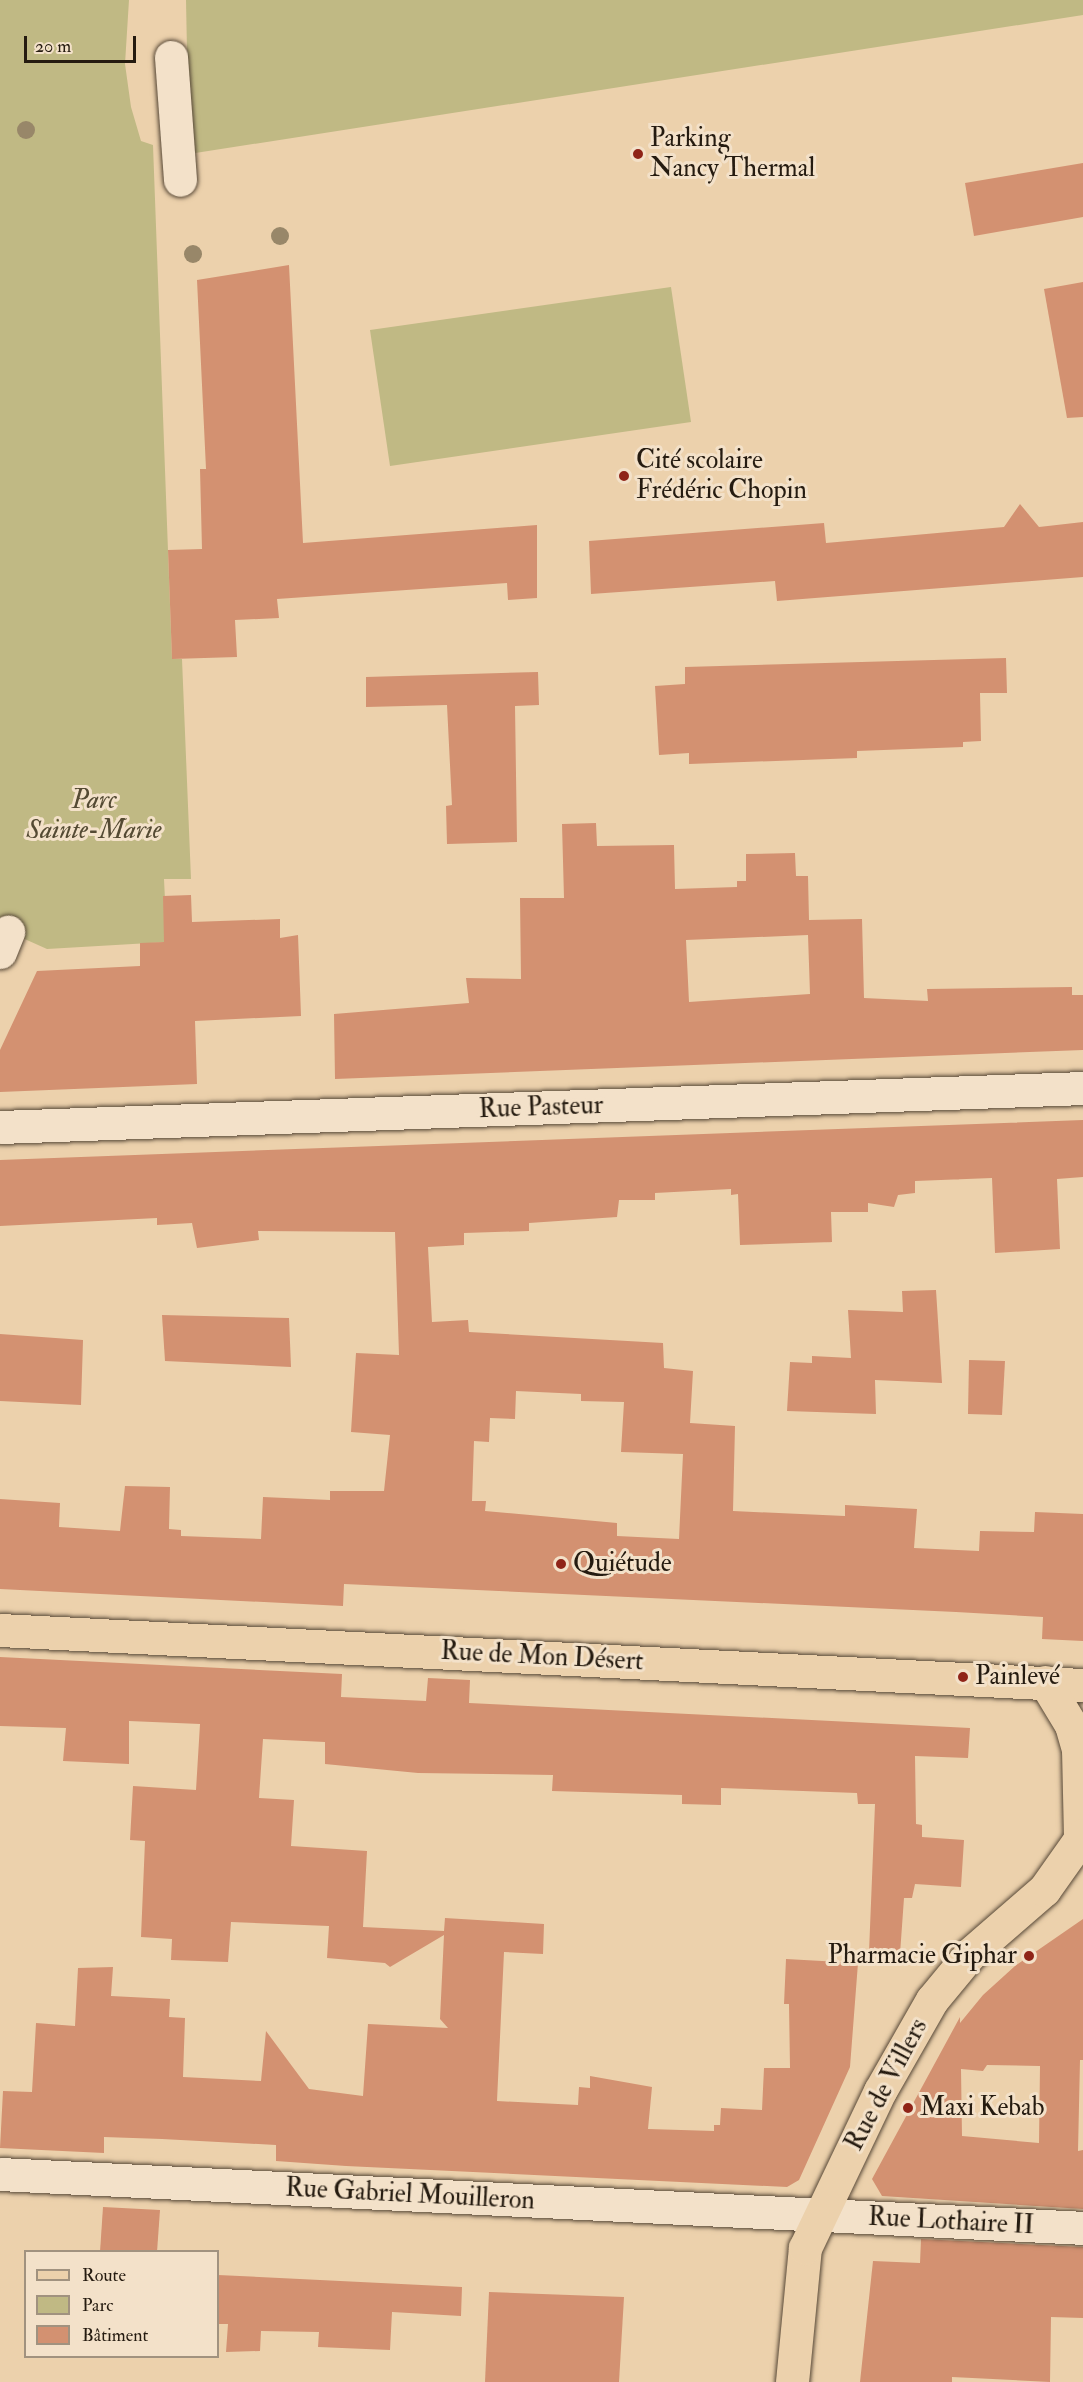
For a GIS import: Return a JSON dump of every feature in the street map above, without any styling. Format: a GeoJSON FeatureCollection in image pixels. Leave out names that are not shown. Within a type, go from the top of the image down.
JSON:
{"type":"FeatureCollection","features":[{"type":"Feature","properties":{"kind":"main road","name":"Rue de Mon Désert"},"geometry":{"type":"LineString","coordinates":[[0,1630],[1083,1684]]}},
{"type":"Feature","properties":{"kind":"main road","name":"Rue de Villers"},"geometry":{"type":"LineString","coordinates":[[792,2382],[805,2248],[880,2091],[932,2000],[970,1954],[1044,1890],[1082,1836],[1078,1749],[1071,1725],[1045,1682]]}},
{"type":"Feature","properties":{"kind":"main road"},"geometry":{"type":"LineString","coordinates":[[1044,1890],[1083,1871]]}},
{"type":"Feature","properties":{"kind":"street"},"geometry":{"type":"LineString","coordinates":[[171,57],[180,180]]}},
{"type":"Feature","properties":{"kind":"street","name":"Rue Pasteur"},"geometry":{"type":"LineString","coordinates":[[0,1127],[1083,1088]]}},
{"type":"Feature","properties":{"kind":"street","name":"Rue Gabriel Mouilleron"},"geometry":{"type":"LineString","coordinates":[[0,2174],[820,2216]]}},
{"type":"Feature","properties":{"kind":"street","name":"Rue Lothaire II"},"geometry":{"type":"LineString","coordinates":[[820,2216],[1083,2228]]}},
{"type":"Feature","properties":{"kind":"green space","name":"Parc Sainte-Marie"},"geometry":{"type":"Polygon","coordinates":[[[0,0],[129,0],[125,64],[131,107],[141,141],[153,145],[172,659],[182,659],[191,879],[164,879],[167,942],[47,949],[0,928],[0,0]]]}},
{"type":"Feature","properties":{"kind":"green space"},"geometry":{"type":"Polygon","coordinates":[[[186,0],[1083,0],[1083,15],[189,154],[186,0]]]}},
{"type":"Feature","properties":{"kind":"green space"},"geometry":{"type":"Polygon","coordinates":[[[671,287],[691,422],[390,466],[370,330],[671,287]]]}},
{"type":"Feature","properties":{"kind":"building"},"geometry":{"type":"Polygon","coordinates":[[[1083,163],[1083,217],[974,236],[965,183],[1083,163]]]}},
{"type":"Feature","properties":{"kind":"building"},"geometry":{"type":"Polygon","coordinates":[[[289,265],[303,543],[537,525],[537,598],[508,600],[507,583],[277,599],[279,618],[235,620],[237,657],[172,659],[168,550],[202,549],[200,469],[206,469],[197,280],[289,265]]]}},
{"type":"Feature","properties":{"kind":"building"},"geometry":{"type":"Polygon","coordinates":[[[1083,282],[1083,417],[1067,418],[1044,289],[1083,282]]]}},
{"type":"Feature","properties":{"kind":"building"},"geometry":{"type":"Polygon","coordinates":[[[1020,504],[1039,527],[1083,522],[1083,577],[777,601],[775,581],[591,594],[589,541],[824,523],[826,543],[1004,527],[1020,504]]]}},
{"type":"Feature","properties":{"kind":"building"},"geometry":{"type":"Polygon","coordinates":[[[1006,658],[1007,693],[980,693],[981,741],[963,742],[963,747],[857,751],[857,758],[689,764],[689,753],[659,755],[655,686],[685,684],[685,667],[1006,658]]]}},
{"type":"Feature","properties":{"kind":"building"},"geometry":{"type":"Polygon","coordinates":[[[538,672],[539,705],[515,706],[517,842],[447,844],[446,806],[452,805],[447,705],[366,707],[366,677],[538,672]]]}},
{"type":"Feature","properties":{"kind":"building"},"geometry":{"type":"Polygon","coordinates":[[[596,823],[597,846],[674,845],[675,889],[737,887],[737,881],[746,881],[746,854],[795,853],[796,876],[808,876],[809,920],[862,919],[864,998],[928,1001],[927,989],[1072,987],[1072,995],[1083,995],[1083,1050],[335,1079],[334,1014],[469,1003],[466,978],[521,979],[520,898],[564,898],[562,824],[596,823]],[[808,935],[686,940],[689,1002],[810,994],[808,935]]]}},
{"type":"Feature","properties":{"kind":"building"},"geometry":{"type":"Polygon","coordinates":[[[191,895],[192,922],[280,919],[280,938],[298,935],[301,1016],[195,1021],[197,1084],[0,1092],[0,1050],[37,971],[140,966],[140,943],[164,942],[163,896],[191,895]]]}},
{"type":"Feature","properties":{"kind":"building"},"geometry":{"type":"Polygon","coordinates":[[[1083,1120],[1083,1177],[1057,1179],[1060,1249],[995,1253],[992,1178],[915,1181],[915,1193],[898,1195],[894,1207],[868,1203],[868,1212],[831,1212],[832,1242],[740,1245],[738,1194],[731,1195],[731,1189],[655,1193],[655,1200],[619,1200],[617,1217],[529,1223],[529,1231],[464,1233],[464,1245],[428,1247],[432,1322],[468,1320],[469,1332],[663,1343],[664,1368],[693,1371],[690,1423],[735,1426],[733,1511],[845,1516],[845,1505],[917,1509],[914,1548],[979,1551],[980,1531],[1034,1532],[1035,1512],[1083,1514],[1083,1641],[1042,1639],[1043,1617],[956,1612],[344,1584],[343,1606],[0,1589],[0,1499],[60,1503],[59,1527],[120,1531],[125,1486],[170,1487],[169,1529],[181,1530],[181,1536],[261,1539],[263,1497],[330,1500],[330,1491],[384,1491],[390,1435],[351,1432],[356,1353],[399,1355],[395,1232],[258,1231],[259,1240],[197,1248],[192,1223],[157,1225],[157,1218],[0,1226],[0,1160],[1083,1120]],[[516,1391],[515,1419],[490,1418],[489,1442],[474,1441],[472,1501],[486,1501],[485,1511],[617,1523],[617,1536],[679,1539],[683,1454],[621,1452],[624,1402],[581,1401],[581,1394],[516,1391]]]}},
{"type":"Feature","properties":{"kind":"building"},"geometry":{"type":"Polygon","coordinates":[[[936,1290],[942,1383],[875,1380],[876,1414],[787,1411],[790,1362],[812,1363],[812,1356],[851,1358],[848,1310],[903,1312],[902,1291],[936,1290]]]}},
{"type":"Feature","properties":{"kind":"building"},"geometry":{"type":"Polygon","coordinates":[[[162,1315],[289,1318],[291,1367],[165,1361],[162,1315]]]}},
{"type":"Feature","properties":{"kind":"building"},"geometry":{"type":"Polygon","coordinates":[[[0,1334],[83,1340],[81,1405],[0,1401],[0,1334]]]}},
{"type":"Feature","properties":{"kind":"building"},"geometry":{"type":"Polygon","coordinates":[[[969,1360],[1005,1361],[1002,1415],[968,1414],[969,1360]]]}},
{"type":"Feature","properties":{"kind":"building"},"geometry":{"type":"Polygon","coordinates":[[[0,1657],[342,1674],[341,1697],[426,1701],[428,1678],[470,1680],[469,1703],[970,1728],[968,1758],[915,1756],[916,1824],[922,1825],[922,1837],[964,1840],[961,1887],[915,1884],[912,1898],[904,1898],[900,1954],[869,1952],[875,1804],[858,1804],[857,1793],[721,1788],[721,1805],[682,1804],[682,1795],[552,1791],[553,1775],[418,1773],[325,1764],[325,1742],[263,1739],[259,1798],[294,1800],[291,1846],[367,1851],[363,1927],[444,1931],[445,1918],[544,1924],[543,1954],[504,1952],[497,2101],[578,2105],[579,2087],[590,2088],[590,2076],[652,2087],[648,2129],[714,2131],[714,2125],[720,2125],[721,2108],[762,2110],[764,2068],[790,2068],[789,2004],[784,2004],[786,1959],[858,1963],[850,2067],[799,2180],[787,2187],[346,2166],[276,2161],[276,2145],[162,2139],[104,2137],[104,2153],[0,2148],[3,2091],[32,2092],[36,2023],[75,2026],[78,1968],[113,1967],[111,1996],[170,1999],[169,2017],[185,2018],[183,2077],[261,2081],[266,2031],[309,2089],[363,2096],[368,2024],[448,2028],[440,2019],[444,1935],[390,1967],[385,1963],[327,1958],[329,1926],[231,1922],[228,1962],[171,1960],[172,1939],[141,1937],[145,1841],[130,1840],[133,1786],[196,1790],[200,1724],[129,1721],[129,1764],[63,1761],[66,1728],[0,1726],[0,1657]]]}},
{"type":"Feature","properties":{"kind":"building"},"geometry":{"type":"Polygon","coordinates":[[[1083,1919],[1083,2060],[1080,2060],[1078,2151],[1083,2150],[1083,2209],[882,2196],[872,2179],[960,2017],[960,2023],[983,1995],[1015,1966],[1083,1919]],[[987,2065],[983,2071],[961,2069],[962,2136],[1039,2143],[1040,2066],[987,2065]]]}},
{"type":"Feature","properties":{"kind":"building"},"geometry":{"type":"Polygon","coordinates":[[[103,2207],[160,2210],[157,2250],[100,2250],[103,2207]]]}},
{"type":"Feature","properties":{"kind":"building"},"geometry":{"type":"Polygon","coordinates":[[[921,2239],[1083,2247],[1083,2318],[1051,2317],[1050,2382],[952,2377],[952,2382],[860,2382],[873,2261],[920,2263],[921,2239]]]}},
{"type":"Feature","properties":{"kind":"building"},"geometry":{"type":"Polygon","coordinates":[[[219,2275],[462,2287],[461,2316],[392,2312],[390,2350],[318,2347],[319,2332],[261,2331],[260,2351],[226,2352],[228,2324],[219,2324],[219,2275]]]}},
{"type":"Feature","properties":{"kind":"building"},"geometry":{"type":"Polygon","coordinates":[[[489,2292],[624,2297],[619,2382],[485,2382],[489,2292]]]}},
{"type":"Feature","properties":{"kind":"place","name":"Parking Nancy Thermal"},"geometry":{"type":"Point","coordinates":[638,154]}},
{"type":"Feature","properties":{"kind":"place","name":"Cité scolaire Frédéric Chopin"},"geometry":{"type":"Point","coordinates":[624,476]}},
{"type":"Feature","properties":{"kind":"place","name":"Quiétude"},"geometry":{"type":"Point","coordinates":[561,1564]}},
{"type":"Feature","properties":{"kind":"place","name":"Painlevé"},"geometry":{"type":"Point","coordinates":[963,1677]}},
{"type":"Feature","properties":{"kind":"place","name":"Pharmacie Giphar"},"geometry":{"type":"Point","coordinates":[1029,1956]}},
{"type":"Feature","properties":{"kind":"place","name":"Maxi Kebab"},"geometry":{"type":"Point","coordinates":[908,2108]}}]}
